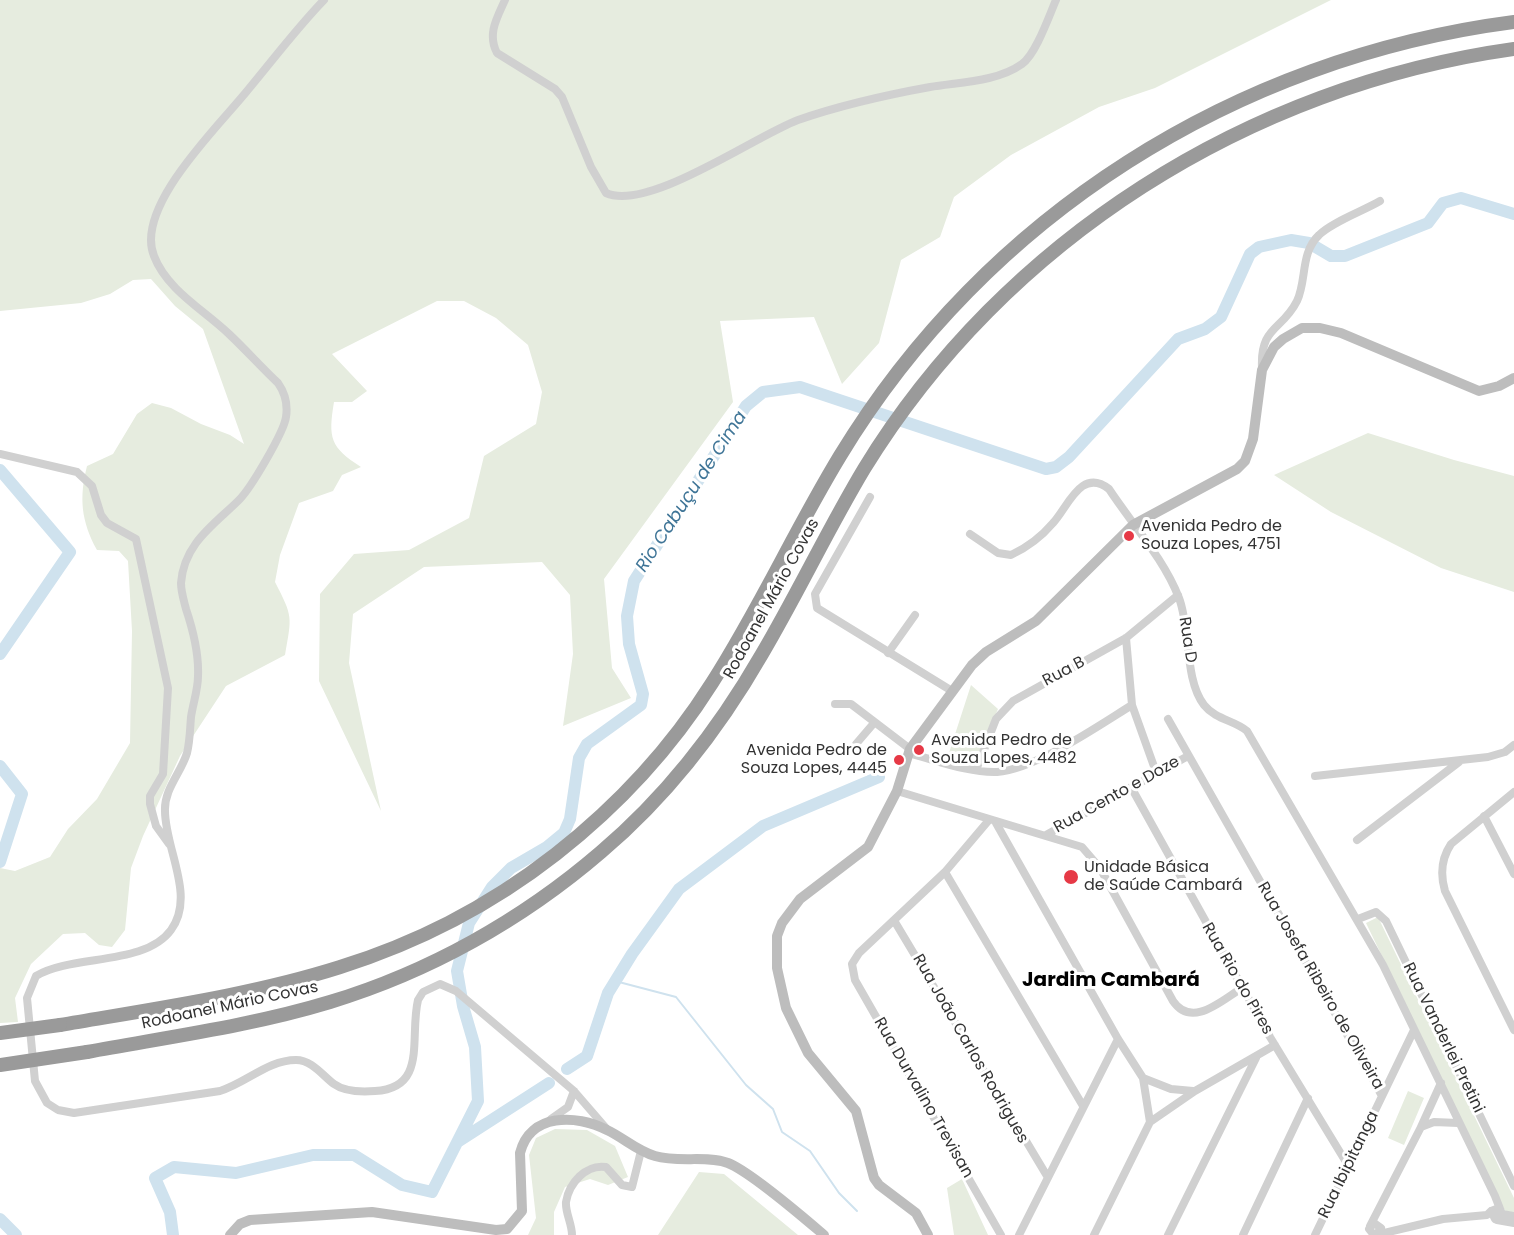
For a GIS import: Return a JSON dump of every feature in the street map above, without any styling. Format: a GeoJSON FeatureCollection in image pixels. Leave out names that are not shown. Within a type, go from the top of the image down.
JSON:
{"type":"FeatureCollection","features":[{"type":"Feature","properties":{"kind":"highway","name":"Rodoanel Mário Covas"},"geometry":{"type":"LineString","coordinates":[[0,1034],[276,987],[349,966],[424,936],[493,898],[559,852],[621,797],[655,759],[710,688],[840,455],[867,414],[914,351],[1009,253],[1060,209],[1107,174],[1227,104],[1305,72],[1393,45],[1477,27],[1514,22]]}},
{"type":"Feature","properties":{"kind":"highway","name":"Rodoanel Mário Covas"},"geometry":{"type":"LineString","coordinates":[[0,1065],[87,1052],[288,1013],[359,993],[406,974],[490,932],[564,882],[634,822],[668,786],[699,748],[746,681],[865,467],[906,406],[939,365],[1026,276],[1071,237],[1130,193],[1218,142],[1320,96],[1413,67],[1514,49]]}},
{"type":"Feature","properties":{"kind":"main road"},"geometry":{"type":"LineString","coordinates":[[928,1235],[916,1213],[879,1185],[874,1178],[856,1111],[808,1053],[786,1008],[777,968],[777,936],[789,910],[868,847],[897,791],[909,751],[972,665],[986,652],[1036,621],[1132,525],[1227,476],[1245,461],[1254,439],[1262,370],[1274,347],[1291,332],[1302,328],[1320,328],[1389,352],[1479,391],[1499,386],[1514,378]]}},
{"type":"Feature","properties":{"kind":"main road"},"geometry":{"type":"LineString","coordinates":[[230,1235],[240,1224],[250,1220],[372,1212],[496,1230],[507,1229],[522,1211],[520,1153],[522,1144],[535,1128],[550,1120],[586,1122],[607,1130],[641,1151],[680,1160],[728,1163],[824,1235]]}},
{"type":"Feature","properties":{"kind":"street"},"geometry":{"type":"LineString","coordinates":[[324,0],[196,150],[163,200],[156,218],[152,246],[158,266],[178,290],[278,382],[286,403],[284,426],[240,499],[206,529],[193,546],[181,581],[183,600],[198,657],[198,679],[187,752],[182,768],[171,783],[165,804],[170,846],[181,897],[180,908],[170,932],[151,946],[135,952],[47,969],[36,976],[30,986],[27,1011],[35,1081],[46,1103],[58,1110],[74,1113],[220,1091],[233,1087],[268,1067],[291,1060],[309,1063],[336,1086],[365,1092],[391,1090],[401,1086],[411,1066],[416,1010],[423,992],[440,984],[456,991],[574,1091],[607,1130]]}},
{"type":"Feature","properties":{"kind":"street"},"geometry":{"type":"LineString","coordinates":[[505,0],[493,25],[492,36],[497,53],[555,89],[562,97],[591,167],[606,193],[623,197],[684,178],[798,120],[877,98],[983,78],[1014,68],[1029,58],[1056,0]]}},
{"type":"Feature","properties":{"kind":"street"},"geometry":{"type":"LineString","coordinates":[[1262,370],[1262,347],[1268,334],[1297,301],[1303,266],[1313,245],[1324,232],[1380,201]]}},
{"type":"Feature","properties":{"kind":"street"},"geometry":{"type":"LineString","coordinates":[[0,454],[67,470],[87,479],[92,486],[101,515],[107,523],[136,539],[168,688],[163,774],[150,796],[150,804],[156,826],[170,846]]}},
{"type":"Feature","properties":{"kind":"street","name":"Rua D"},"geometry":{"type":"LineString","coordinates":[[970,534],[998,553],[1011,555],[1051,526],[1071,497],[1089,483],[1102,484],[1109,489],[1164,569],[1178,595],[1194,679],[1203,704],[1222,720],[1241,726],[1253,739]]}},
{"type":"Feature","properties":{"kind":"street"},"geometry":{"type":"LineString","coordinates":[[870,497],[815,594],[814,601],[823,614],[952,692]]}},
{"type":"Feature","properties":{"kind":"street","name":"Rua B"},"geometry":{"type":"LineString","coordinates":[[976,770],[996,719],[1004,708],[1023,694],[1126,638],[1178,595]]}},
{"type":"Feature","properties":{"kind":"street"},"geometry":{"type":"LineString","coordinates":[[888,653],[915,615]]}},
{"type":"Feature","properties":{"kind":"street"},"geometry":{"type":"LineString","coordinates":[[1126,638],[1132,705],[1156,772]]}},
{"type":"Feature","properties":{"kind":"street"},"geometry":{"type":"LineString","coordinates":[[836,704],[851,704],[909,751],[976,770],[997,772],[1022,767],[1132,705]]}},
{"type":"Feature","properties":{"kind":"street","name":"Rua Josefa Ribeiro de Oliveira"},"geometry":{"type":"LineString","coordinates":[[1168,719],[1382,1096]]}},
{"type":"Feature","properties":{"kind":"street"},"geometry":{"type":"LineString","coordinates":[[856,744],[874,723]]}},
{"type":"Feature","properties":{"kind":"street","name":"Rua Vanderlei Pretini"},"geometry":{"type":"LineString","coordinates":[[1253,739],[1358,918],[1493,1191],[1495,1213]]}},
{"type":"Feature","properties":{"kind":"street"},"geometry":{"type":"LineString","coordinates":[[1315,776],[1460,761],[1497,755],[1514,745]]}},
{"type":"Feature","properties":{"kind":"street","name":"Rua Cento e Doze"},"geometry":{"type":"LineString","coordinates":[[1047,835],[1188,756]]}},
{"type":"Feature","properties":{"kind":"street"},"geometry":{"type":"LineString","coordinates":[[1357,840],[1460,761]]}},
{"type":"Feature","properties":{"kind":"street","name":"Rua Rio do Pires"},"geometry":{"type":"LineString","coordinates":[[1131,787],[1242,988],[1349,1167]]}},
{"type":"Feature","properties":{"kind":"street"},"geometry":{"type":"LineString","coordinates":[[897,791],[1082,847],[1093,857],[1178,1008],[1183,1012],[1198,1013],[1242,988]]}},
{"type":"Feature","properties":{"kind":"street"},"geometry":{"type":"LineString","coordinates":[[1514,792],[1451,844],[1443,862],[1442,883],[1514,1030]]}},
{"type":"Feature","properties":{"kind":"street"},"geometry":{"type":"LineString","coordinates":[[1484,816],[1514,874]]}},
{"type":"Feature","properties":{"kind":"street"},"geometry":{"type":"LineString","coordinates":[[895,922],[992,821]]}},
{"type":"Feature","properties":{"kind":"street"},"geometry":{"type":"LineString","coordinates":[[992,821],[1143,1078],[1150,1122]]}},
{"type":"Feature","properties":{"kind":"street"},"geometry":{"type":"LineString","coordinates":[[945,872],[1083,1106]]}},
{"type":"Feature","properties":{"kind":"street","name":"Rua Vanderlei Pretini"},"geometry":{"type":"LineString","coordinates":[[1358,918],[1376,912],[1386,921],[1514,1186]]}},
{"type":"Feature","properties":{"kind":"street","name":"Rua Durvalino Trevisan"},"geometry":{"type":"LineString","coordinates":[[895,922],[855,958],[852,964],[855,980],[1001,1235]]}},
{"type":"Feature","properties":{"kind":"street","name":"Rua João Carlos Rodrigues"},"geometry":{"type":"LineString","coordinates":[[895,922],[1047,1176]]}},
{"type":"Feature","properties":{"kind":"street","name":"Rua Ibipitanga"},"geometry":{"type":"LineString","coordinates":[[1315,1235],[1414,1030]]}},
{"type":"Feature","properties":{"kind":"street"},"geometry":{"type":"LineString","coordinates":[[1019,1235],[1118,1039]]}},
{"type":"Feature","properties":{"kind":"street"},"geometry":{"type":"LineString","coordinates":[[1094,1235],[1150,1122],[1195,1091],[1275,1045]]}},
{"type":"Feature","properties":{"kind":"street"},"geometry":{"type":"LineString","coordinates":[[1168,1235],[1256,1058]]}},
{"type":"Feature","properties":{"kind":"street"},"geometry":{"type":"LineString","coordinates":[[1143,1078],[1171,1089],[1195,1091]]}},
{"type":"Feature","properties":{"kind":"street"},"geometry":{"type":"LineString","coordinates":[[1374,1231],[1380,1207],[1441,1083]]}},
{"type":"Feature","properties":{"kind":"street"},"geometry":{"type":"LineString","coordinates":[[550,1120],[568,1107],[574,1091]]}},
{"type":"Feature","properties":{"kind":"street"},"geometry":{"type":"LineString","coordinates":[[1243,1235],[1308,1098]]}},
{"type":"Feature","properties":{"kind":"street"},"geometry":{"type":"LineString","coordinates":[[1421,1127],[1434,1122],[1458,1123]]}},
{"type":"Feature","properties":{"kind":"street"},"geometry":{"type":"LineString","coordinates":[[572,1235],[566,1202],[580,1175],[591,1167],[606,1167],[622,1185],[632,1187],[641,1151]]}},
{"type":"Feature","properties":{"kind":"street"},"geometry":{"type":"LineString","coordinates":[[1362,1235],[1374,1231],[1396,1231],[1443,1219],[1495,1213],[1514,1216]]}},
{"type":"Feature","properties":{"kind":"street"},"geometry":{"type":"LineString","coordinates":[[1495,1213],[1514,1223]]}},
{"type":"Feature","properties":{"kind":"shaded area"},"geometry":{"type":"Polygon","coordinates":[[[0,0],[1331,0],[1155,88],[1099,107],[1011,155],[954,197],[940,237],[901,260],[879,343],[842,384],[814,317],[720,321],[733,402],[604,579],[612,668],[631,698],[563,726],[573,654],[570,595],[542,562],[424,567],[353,614],[349,663],[381,811],[319,681],[320,594],[354,554],[409,550],[469,518],[484,456],[536,424],[542,392],[528,345],[496,318],[464,301],[437,301],[332,354],[367,391],[352,402],[334,402],[331,425],[337,447],[361,467],[342,475],[333,491],[299,503],[280,555],[275,582],[288,610],[290,624],[285,655],[226,686],[180,756],[143,836],[131,868],[125,930],[112,947],[99,945],[85,933],[63,934],[31,964],[15,998],[18,1022],[0,1023],[0,868],[15,871],[50,857],[68,829],[97,799],[130,743],[132,631],[128,561],[119,551],[97,550],[92,539],[85,519],[82,499],[87,466],[113,454],[137,414],[152,403],[171,408],[201,424],[230,435],[244,444],[203,329],[175,306],[151,279],[133,280],[110,294],[81,303],[0,311],[0,0]]]}},
{"type":"Feature","properties":{"kind":"shaded area"},"geometry":{"type":"Polygon","coordinates":[[[1368,433],[1514,476],[1514,592],[1441,568],[1331,512],[1274,475],[1368,433]]]}},
{"type":"Feature","properties":{"kind":"shaded area"},"geometry":{"type":"Polygon","coordinates":[[[971,685],[998,709],[973,765],[947,759],[971,685]]]}},
{"type":"Feature","properties":{"kind":"shaded area"},"geometry":{"type":"Polygon","coordinates":[[[1378,917],[1514,1198],[1514,1212],[1508,1214],[1504,1209],[1366,923],[1378,917]]]}},
{"type":"Feature","properties":{"kind":"shaded area"},"geometry":{"type":"Polygon","coordinates":[[[1408,1091],[1424,1098],[1404,1145],[1388,1138],[1408,1091]]]}},
{"type":"Feature","properties":{"kind":"shaded area"},"geometry":{"type":"Polygon","coordinates":[[[555,1129],[587,1130],[615,1146],[628,1177],[608,1185],[590,1179],[565,1187],[554,1212],[554,1235],[528,1235],[536,1218],[529,1155],[536,1138],[555,1129]]]}},
{"type":"Feature","properties":{"kind":"shaded area"},"geometry":{"type":"Polygon","coordinates":[[[699,1172],[724,1174],[798,1235],[658,1235],[699,1172]]]}},
{"type":"Feature","properties":{"kind":"shaded area"},"geometry":{"type":"Polygon","coordinates":[[[962,1179],[988,1235],[954,1235],[947,1188],[962,1179]]]}},
{"type":"Feature","properties":{"kind":"waterway","name":"Rio Cabuçu de Cima"},"geometry":{"type":"LineString","coordinates":[[173,1235],[170,1212],[155,1178],[174,1167],[236,1173],[313,1155],[354,1155],[402,1185],[432,1192],[478,1101],[475,1047],[463,1006],[457,971],[469,923],[492,887],[511,868],[547,847],[564,833],[570,819],[579,758],[587,744],[641,705],[643,694],[629,644],[627,616],[634,581],[746,406],[763,392],[800,387],[1046,469],[1056,467],[1069,457],[1178,339],[1205,329],[1221,317],[1250,254],[1259,247],[1291,240],[1309,243],[1331,256],[1345,256],[1428,223],[1443,203],[1461,198],[1514,214]]}},
{"type":"Feature","properties":{"kind":"waterway"},"geometry":{"type":"LineString","coordinates":[[0,470],[70,552],[0,654]]}},
{"type":"Feature","properties":{"kind":"waterway"},"geometry":{"type":"LineString","coordinates":[[0,766],[22,794],[0,862]]}},
{"type":"Feature","properties":{"kind":"waterway"},"geometry":{"type":"LineString","coordinates":[[567,1069],[587,1056],[608,993],[632,954],[679,889],[763,826],[879,777]]}},
{"type":"Feature","properties":{"kind":"waterway"},"geometry":{"type":"LineString","coordinates":[[615,981],[676,997],[746,1085],[773,1109],[782,1132],[810,1151],[839,1193],[857,1211]]}},
{"type":"Feature","properties":{"kind":"waterway"},"geometry":{"type":"LineString","coordinates":[[459,1141],[549,1083]]}},
{"type":"Feature","properties":{"kind":"waterway"},"geometry":{"type":"LineString","coordinates":[[0,1219],[16,1235]]}},
{"type":"Feature","properties":{"kind":"place","name":"Avenida Pedro de Souza Lopes, 4751"},"geometry":{"type":"Point","coordinates":[1129,536]}},
{"type":"Feature","properties":{"kind":"place","name":"Avenida Pedro de Souza Lopes, 4482"},"geometry":{"type":"Point","coordinates":[919,750]}},
{"type":"Feature","properties":{"kind":"place","name":"Avenida Pedro de Souza Lopes, 4445"},"geometry":{"type":"Point","coordinates":[899,760]}},
{"type":"Feature","properties":{"kind":"place","name":"Unidade Básica de Saúde Cambará"},"geometry":{"type":"Point","coordinates":[1071,877]}},
{"type":"Feature","properties":{"kind":"district","name":"Jardim Cambará"},"geometry":{"type":"Point","coordinates":[1111,981]}}]}
